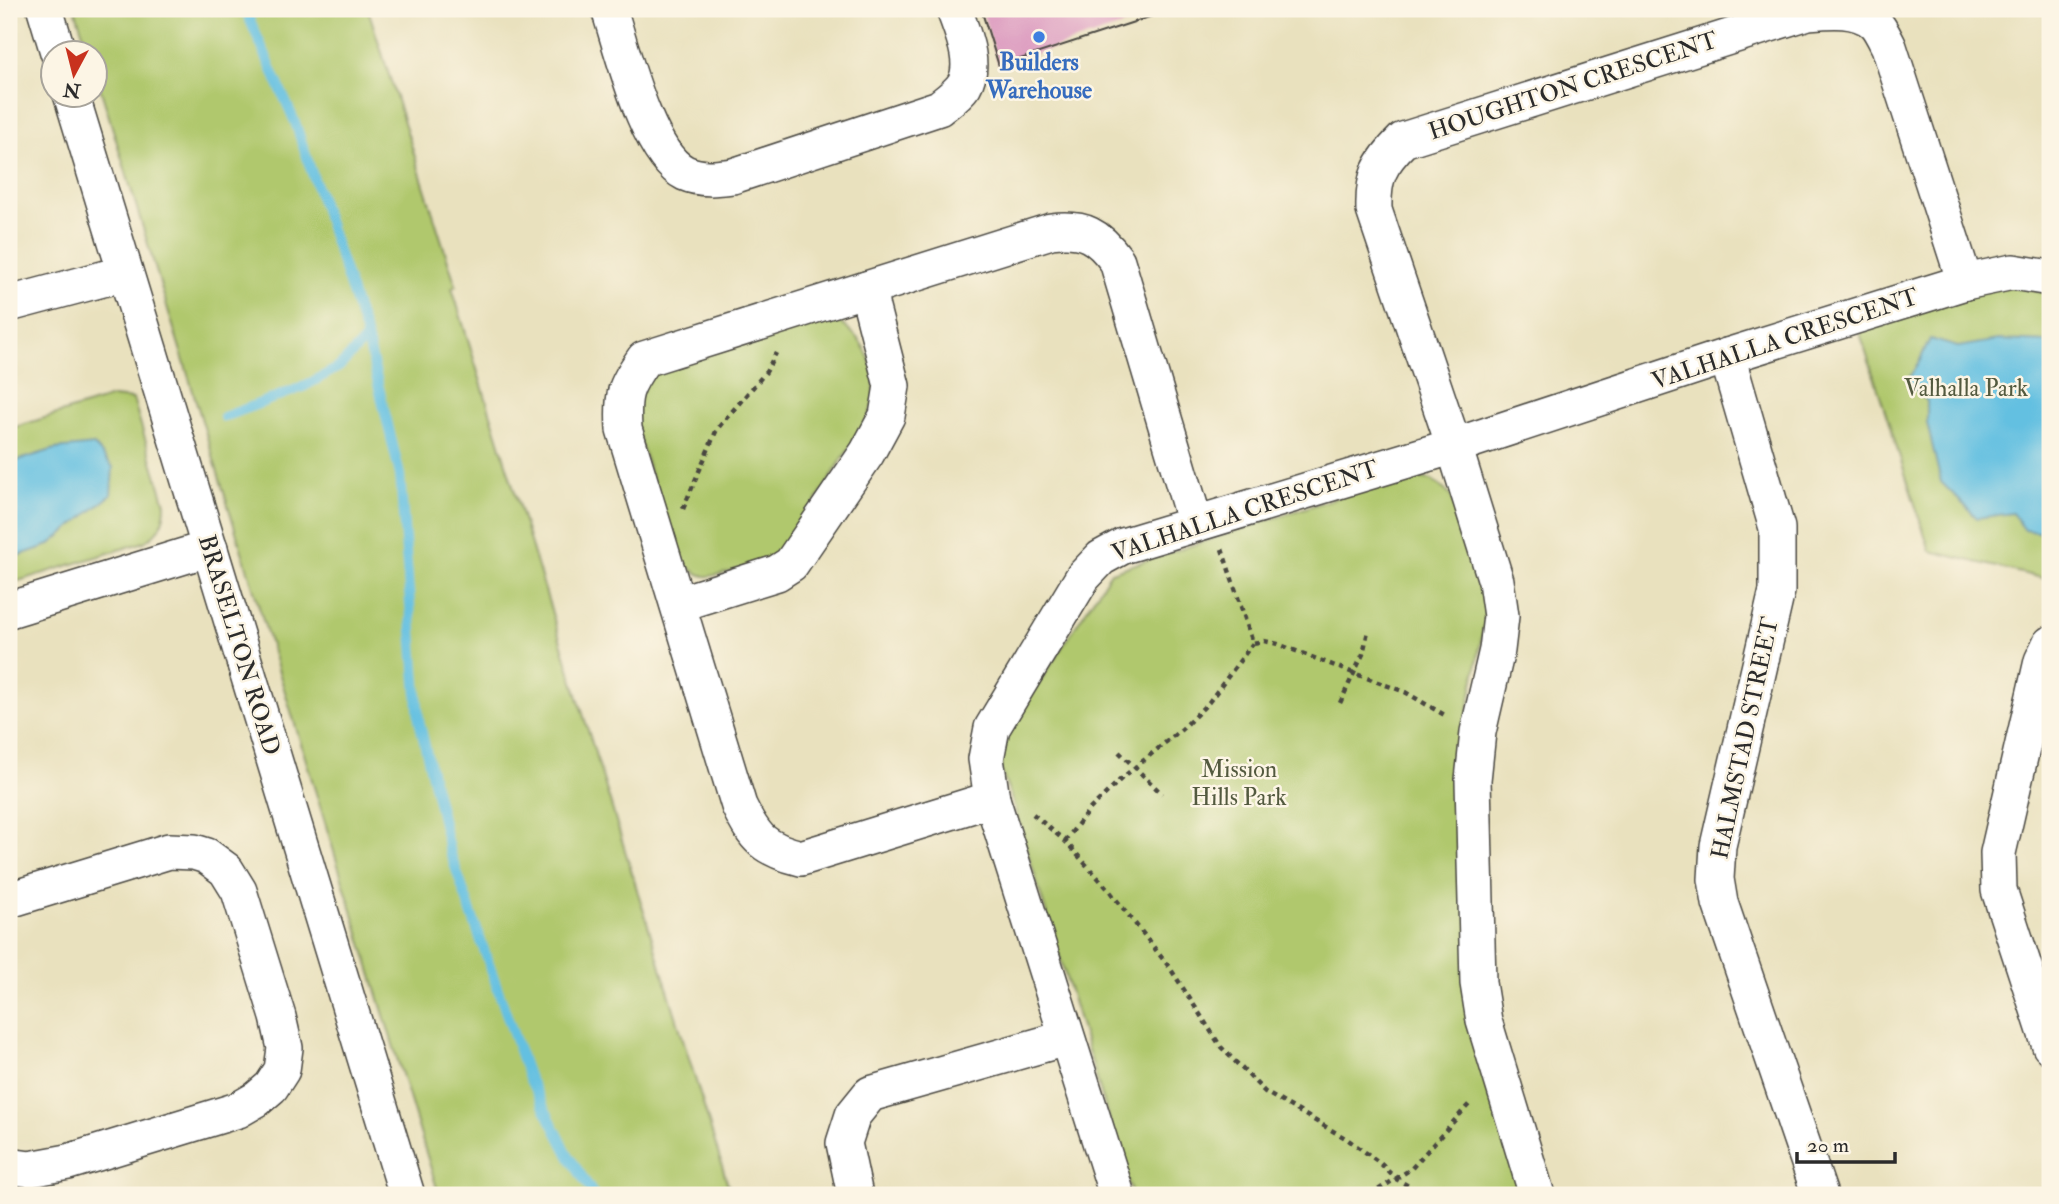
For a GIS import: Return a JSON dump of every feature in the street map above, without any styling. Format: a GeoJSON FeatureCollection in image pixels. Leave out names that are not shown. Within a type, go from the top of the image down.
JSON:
{"type":"FeatureCollection","features":[{"type":"Feature","properties":{"kind":"street"},"geometry":{"type":"LineString","coordinates":[[45,9],[54,38]]}},
{"type":"Feature","properties":{"kind":"street"},"geometry":{"type":"LineString","coordinates":[[608,9],[644,115],[663,154],[685,173],[710,179],[733,176],[939,108],[965,84],[969,72],[968,54],[954,9]]}},
{"type":"Feature","properties":{"kind":"street","name":"HOUGHTON CRESCENT"},"geometry":{"type":"LineString","coordinates":[[1537,1195],[1484,1021],[1478,983],[1473,780],[1478,732],[1497,650],[1501,616],[1496,581],[1454,446],[1374,210],[1373,190],[1385,158],[1403,140],[1808,12],[1837,10],[1856,13],[1875,23],[1889,47],[1965,282]]}},
{"type":"Feature","properties":{"kind":"street","name":"BRASELTON ROAD"},"geometry":{"type":"LineString","coordinates":[[75,108],[407,1195]]}},
{"type":"Feature","properties":{"kind":"street"},"geometry":{"type":"LineString","coordinates":[[992,799],[801,858],[780,853],[752,832],[739,806],[624,429],[622,404],[628,382],[644,359],[1051,231],[1073,228],[1103,243],[1117,261],[1203,521]]}},
{"type":"Feature","properties":{"kind":"street"},"geometry":{"type":"LineString","coordinates":[[9,304],[125,272]]}},
{"type":"Feature","properties":{"kind":"street","name":"VALHALLA CRESCENT"},"geometry":{"type":"LineString","coordinates":[[1117,1195],[992,799],[986,759],[992,728],[1083,577],[1101,558],[1123,546],[1454,446],[1727,356],[1965,282],[2013,272],[2050,278]]}},
{"type":"Feature","properties":{"kind":"street"},"geometry":{"type":"LineString","coordinates":[[678,604],[777,573],[791,564],[867,453],[887,416],[892,386],[867,289]]}},
{"type":"Feature","properties":{"kind":"street","name":"HALMSTAD STREET"},"geometry":{"type":"LineString","coordinates":[[1727,356],[1777,528],[1777,591],[1718,845],[1716,880],[1720,903],[1820,1195]]}},
{"type":"Feature","properties":{"kind":"street"},"geometry":{"type":"LineString","coordinates":[[9,610],[210,548]]}},
{"type":"Feature","properties":{"kind":"street"},"geometry":{"type":"LineString","coordinates":[[2050,644],[2042,661],[1998,853],[1997,871],[1999,890],[2050,1046]]}},
{"type":"Feature","properties":{"kind":"street"},"geometry":{"type":"LineString","coordinates":[[9,900],[169,851],[194,852],[207,856],[226,870],[239,891],[285,1048],[282,1070],[271,1087],[238,1110],[68,1162],[30,1169],[9,1166]]}},
{"type":"Feature","properties":{"kind":"street"},"geometry":{"type":"LineString","coordinates":[[855,1195],[844,1143],[853,1115],[870,1094],[1066,1038]]}},
{"type":"Feature","properties":{"kind":"path"},"geometry":{"type":"LineString","coordinates":[[657,537],[675,524],[717,429],[766,372],[777,351],[784,315]]}},
{"type":"Feature","properties":{"kind":"path"},"geometry":{"type":"LineString","coordinates":[[1203,521],[1253,643]]}},
{"type":"Feature","properties":{"kind":"path"},"geometry":{"type":"LineString","coordinates":[[1340,703],[1363,654],[1368,631]]}},
{"type":"Feature","properties":{"kind":"path"},"geometry":{"type":"LineString","coordinates":[[1065,841],[1090,810],[1209,702],[1253,643],[1264,641],[1279,644],[1405,692],[1478,732]]}},
{"type":"Feature","properties":{"kind":"path"},"geometry":{"type":"LineString","coordinates":[[1119,752],[1162,794]]}},
{"type":"Feature","properties":{"kind":"path"},"geometry":{"type":"LineString","coordinates":[[992,799],[1013,800],[1065,841],[1108,889],[1162,958],[1221,1047],[1265,1092],[1347,1139],[1379,1162],[1396,1179],[1425,1195]]}},
{"type":"Feature","properties":{"kind":"path"},"geometry":{"type":"LineString","coordinates":[[1370,1195],[1411,1169],[1489,1081],[1497,1066]]}},
{"type":"Feature","properties":{"kind":"green space"},"geometry":{"type":"Polygon","coordinates":[[[75,9],[368,9],[456,286],[452,288],[731,1195],[439,1195],[106,108],[108,38],[84,38],[75,9]]]}},
{"type":"Feature","properties":{"kind":"green space","name":"Valhalla Park"},"geometry":{"type":"Polygon","coordinates":[[[2005,284],[2050,294],[2050,580],[1930,551],[1859,330],[2005,284]]]}},
{"type":"Feature","properties":{"kind":"green space"},"geometry":{"type":"Polygon","coordinates":[[[829,318],[853,334],[869,358],[873,372],[873,401],[863,427],[780,557],[711,576],[696,573],[675,553],[633,418],[640,382],[662,366],[829,318]]]}},
{"type":"Feature","properties":{"kind":"green space"},"geometry":{"type":"Polygon","coordinates":[[[112,397],[133,399],[165,504],[160,526],[154,535],[144,542],[9,584],[9,429],[112,397]]]}},
{"type":"Feature","properties":{"kind":"green space","name":"Mission Hills Park"},"geometry":{"type":"Polygon","coordinates":[[[1409,476],[1432,480],[1451,495],[1488,603],[1460,754],[1523,1195],[1132,1195],[1001,771],[1001,741],[1111,572],[1409,476]]]}},
{"type":"Feature","properties":{"kind":"water"},"geometry":{"type":"Polygon","coordinates":[[[1930,339],[1958,347],[1998,340],[2050,342],[2050,534],[2025,530],[2012,513],[1977,518],[1941,482],[1927,423],[1927,401],[1907,381],[1930,339]]]}},
{"type":"Feature","properties":{"kind":"water"},"geometry":{"type":"Polygon","coordinates":[[[94,445],[113,467],[111,495],[49,545],[9,559],[9,463],[55,449],[94,445]]]}},
{"type":"Feature","properties":{"kind":"building","name":"Builders Warehouse"},"geometry":{"type":"Polygon","coordinates":[[[981,9],[1174,9],[999,66],[981,9]]]}},
{"type":"Feature","properties":{"kind":"waterway"},"geometry":{"type":"LineString","coordinates":[[245,9],[295,122],[367,338],[400,475],[419,720],[449,849],[528,1076],[570,1158],[594,1195]]}},
{"type":"Feature","properties":{"kind":"waterway"},"geometry":{"type":"LineString","coordinates":[[224,417],[305,386],[339,367],[367,338]]}},
{"type":"Feature","properties":{"kind":"place","name":"Builders Warehouse"},"geometry":{"type":"Point","coordinates":[1039,37]}}]}
